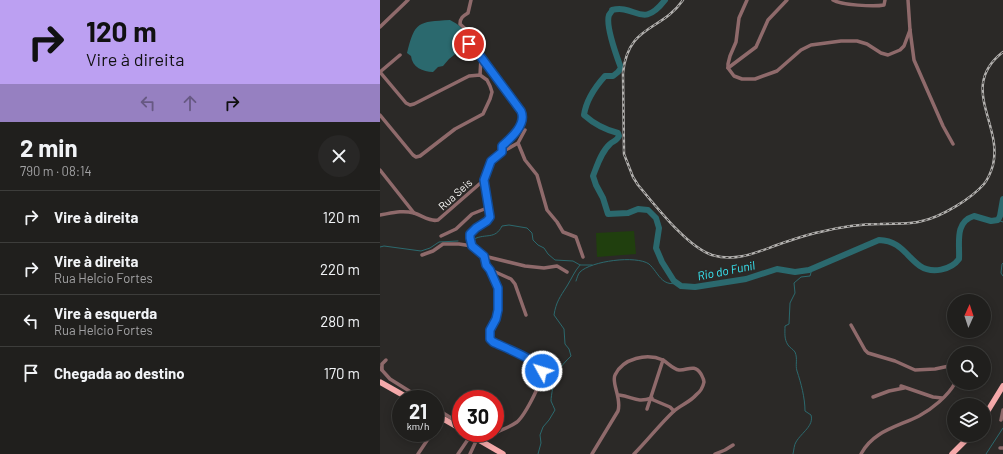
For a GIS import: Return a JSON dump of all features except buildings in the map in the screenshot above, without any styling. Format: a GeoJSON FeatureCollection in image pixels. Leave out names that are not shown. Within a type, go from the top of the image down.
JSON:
{"type":"FeatureCollection","features":[{"type":"Feature","properties":{"kind":"main road"},"geometry":{"type":"LineString","coordinates":[[380,377],[396,390]]}},
{"type":"Feature","properties":{"kind":"main road"},"geometry":{"type":"LineString","coordinates":[[381,383],[393,390]]}},
{"type":"Feature","properties":{"kind":"main road"},"geometry":{"type":"LineString","coordinates":[[991,406],[1003,388]]}},
{"type":"Feature","properties":{"kind":"main road"},"geometry":{"type":"LineString","coordinates":[[483,442],[503,454]]}},
{"type":"Feature","properties":{"kind":"main road"},"geometry":{"type":"LineString","coordinates":[[952,454],[964,442]]}},
{"type":"Feature","properties":{"kind":"street"},"geometry":{"type":"LineString","coordinates":[[380,27],[408,0]]}},
{"type":"Feature","properties":{"kind":"street"},"geometry":{"type":"LineString","coordinates":[[471,0],[468,13],[462,17],[460,24],[470,33],[469,44],[481,57],[523,115],[522,122],[502,146],[502,152]]}},
{"type":"Feature","properties":{"kind":"street"},"geometry":{"type":"LineString","coordinates":[[747,0],[739,18],[736,42],[728,60],[728,68],[734,76],[747,80],[755,79],[777,71],[806,47],[841,41],[864,43],[881,53],[890,55],[904,46],[910,30]]}},
{"type":"Feature","properties":{"kind":"street"},"geometry":{"type":"LineString","coordinates":[[728,68],[756,47],[768,20],[787,0]]}},
{"type":"Feature","properties":{"kind":"street"},"geometry":{"type":"LineString","coordinates":[[833,0],[843,4],[877,6],[884,5],[885,0]]}},
{"type":"Feature","properties":{"kind":"street"},"geometry":{"type":"LineString","coordinates":[[908,0],[912,54],[916,67],[942,126],[953,144]]}},
{"type":"Feature","properties":{"kind":"street"},"geometry":{"type":"LineString","coordinates":[[380,115],[413,156],[416,157],[420,156],[455,129],[483,114],[490,99],[492,92],[490,86],[487,80],[480,75],[463,78],[410,105],[406,103],[380,72],[400,55]]}},
{"type":"Feature","properties":{"kind":"street"},"geometry":{"type":"LineString","coordinates":[[480,75],[481,57]]}},
{"type":"Feature","properties":{"kind":"street"},"geometry":{"type":"LineString","coordinates":[[472,246],[470,234],[490,217],[487,208],[484,180],[491,161],[502,152],[518,143],[525,130]]}},
{"type":"Feature","properties":{"kind":"street"},"geometry":{"type":"LineString","coordinates":[[518,143],[525,160],[537,175],[547,210],[563,232],[576,237],[584,257]]}},
{"type":"Feature","properties":{"kind":"street"},"geometry":{"type":"LineString","coordinates":[[380,170],[414,213]]}},
{"type":"Feature","properties":{"kind":"street","name":"Rua Seis"},"geometry":{"type":"LineString","coordinates":[[414,213],[433,221],[438,220],[484,180]]}},
{"type":"Feature","properties":{"kind":"street"},"geometry":{"type":"LineString","coordinates":[[441,236],[456,229],[472,214],[487,208]]}},
{"type":"Feature","properties":{"kind":"street"},"geometry":{"type":"LineString","coordinates":[[380,215],[400,211],[414,213]]}},
{"type":"Feature","properties":{"kind":"street"},"geometry":{"type":"LineString","coordinates":[[422,255],[433,251],[442,244],[472,246],[484,256],[525,266],[544,268],[560,266],[567,272]]}},
{"type":"Feature","properties":{"kind":"street"},"geometry":{"type":"LineString","coordinates":[[484,256],[486,265],[490,270],[498,288],[496,319],[490,330],[490,339],[493,342],[540,366],[542,371],[539,384],[522,416],[509,428],[504,430]]}},
{"type":"Feature","properties":{"kind":"street"},"geometry":{"type":"LineString","coordinates":[[490,270],[511,279],[518,289],[526,315]]}},
{"type":"Feature","properties":{"kind":"street"},"geometry":{"type":"LineString","coordinates":[[851,325],[868,353],[895,361],[915,370],[947,366]]}},
{"type":"Feature","properties":{"kind":"street"},"geometry":{"type":"LineString","coordinates":[[592,454],[617,414],[619,407],[619,395],[614,379],[626,362],[636,358],[654,358],[663,360],[678,369],[692,367],[700,372],[704,380],[702,387],[695,397],[674,411],[634,454]]}},
{"type":"Feature","properties":{"kind":"street"},"geometry":{"type":"LineString","coordinates":[[386,360],[382,364],[381,370],[390,379],[408,390]]}},
{"type":"Feature","properties":{"kind":"street"},"geometry":{"type":"LineString","coordinates":[[647,409],[652,399],[663,360]]}},
{"type":"Feature","properties":{"kind":"street"},"geometry":{"type":"LineString","coordinates":[[873,397],[903,387],[933,397],[942,398]]}},
{"type":"Feature","properties":{"kind":"street"},"geometry":{"type":"LineString","coordinates":[[861,454],[868,443],[879,434],[918,417],[950,390]]}},
{"type":"Feature","properties":{"kind":"street"},"geometry":{"type":"LineString","coordinates":[[619,395],[628,396],[640,401],[652,399],[670,407],[674,411]]}},
{"type":"Feature","properties":{"kind":"street"},"geometry":{"type":"LineString","coordinates":[[1001,420],[1003,410]]}},
{"type":"Feature","properties":{"kind":"street"},"geometry":{"type":"LineString","coordinates":[[418,454],[426,442]]}},
{"type":"Feature","properties":{"kind":"street"},"geometry":{"type":"LineString","coordinates":[[458,454],[468,442]]}},
{"type":"Feature","properties":{"kind":"street"},"geometry":{"type":"LineString","coordinates":[[470,454],[472,442]]}},
{"type":"Feature","properties":{"kind":"street"},"geometry":{"type":"LineString","coordinates":[[715,454],[724,453],[732,445]]}},
{"type":"Feature","properties":{"kind":"green space"},"geometry":{"type":"Polygon","coordinates":[[[634,231],[636,254],[597,257],[596,233],[634,231]]]}},
{"type":"Feature","properties":{"kind":"water"},"geometry":{"type":"Polygon","coordinates":[[[450,20],[464,31],[467,41],[443,66],[438,67],[433,72],[425,71],[416,66],[413,63],[411,56],[407,53],[416,29],[424,23],[450,20]]]}},
{"type":"Feature","properties":{"kind":"waterway","name":"Rio do Funil"},"geometry":{"type":"LineString","coordinates":[[665,0],[657,9],[644,15],[627,10],[612,10],[608,20],[612,42],[621,68],[613,76],[605,76],[589,99],[584,115],[600,126],[618,133],[619,136],[604,151],[593,176],[603,198],[608,214],[628,213],[638,209],[648,210],[656,218],[659,228],[656,248],[662,262],[674,281],[681,286],[695,287],[746,279],[777,269],[795,272],[809,270],[879,240],[893,243],[898,246],[920,266],[930,270],[941,270],[956,263],[959,259],[959,234],[963,223],[974,216],[991,221],[998,220],[1003,199]]}},
{"type":"Feature","properties":{"kind":"waterway","name":"Rio do Funil"},"geometry":{"type":"LineString","coordinates":[[998,220],[1003,222]]}},
{"type":"Feature","properties":{"kind":"waterway"},"geometry":{"type":"LineString","coordinates":[[474,239],[493,235],[502,226],[509,225],[527,228],[532,233],[533,240],[544,248],[555,260],[573,261],[580,265],[592,265]]}},
{"type":"Feature","properties":{"kind":"waterway"},"geometry":{"type":"LineString","coordinates":[[380,247],[384,246],[421,251],[430,248],[439,242],[458,241]]}},
{"type":"Feature","properties":{"kind":"waterway"},"geometry":{"type":"LineString","coordinates":[[576,281],[579,273],[594,265],[614,260],[634,260],[643,261],[649,264],[664,281],[672,284],[678,283]]}},
{"type":"Feature","properties":{"kind":"waterway"},"geometry":{"type":"LineString","coordinates":[[1003,263],[1001,273],[1003,276]]}},
{"type":"Feature","properties":{"kind":"waterway"},"geometry":{"type":"LineString","coordinates":[[538,454],[541,443],[540,435],[543,427],[555,410],[551,401],[556,376],[561,366],[571,356],[569,349],[565,344],[564,329],[554,315],[555,310],[560,297],[580,265]]}},
{"type":"Feature","properties":{"kind":"waterway"},"geometry":{"type":"LineString","coordinates":[[793,454],[795,443],[811,422],[811,415],[805,411],[802,391],[796,369],[796,355],[786,340],[785,326],[789,324],[790,303],[795,293],[794,283],[801,277],[810,276],[812,269]]}},
{"type":"Feature","properties":{"kind":"waterway"},"geometry":{"type":"LineString","coordinates":[[986,454],[1003,428]]}},
{"type":"Feature","properties":{"kind":"railway"},"geometry":{"type":"LineString","coordinates":[[683,0],[665,18],[638,37],[631,45],[626,57],[623,73],[624,154],[633,177],[638,185],[662,214],[692,244],[702,251],[721,257],[729,258],[745,256],[803,236],[842,227],[906,223],[930,219],[938,216],[972,196],[987,180],[993,165],[994,150],[983,92],[984,79],[990,65],[1003,52]]}},
{"type":"Feature","properties":{"kind":"route"},"geometry":{"type":"LineString","coordinates":[[469,44],[481,57],[521,111],[523,116],[522,122],[513,135],[502,146],[502,152],[491,161],[484,180],[487,208],[490,217],[470,234],[472,246],[484,256],[486,265],[490,270],[498,288],[498,310],[489,335],[493,342],[540,366],[542,371]]}}]}
